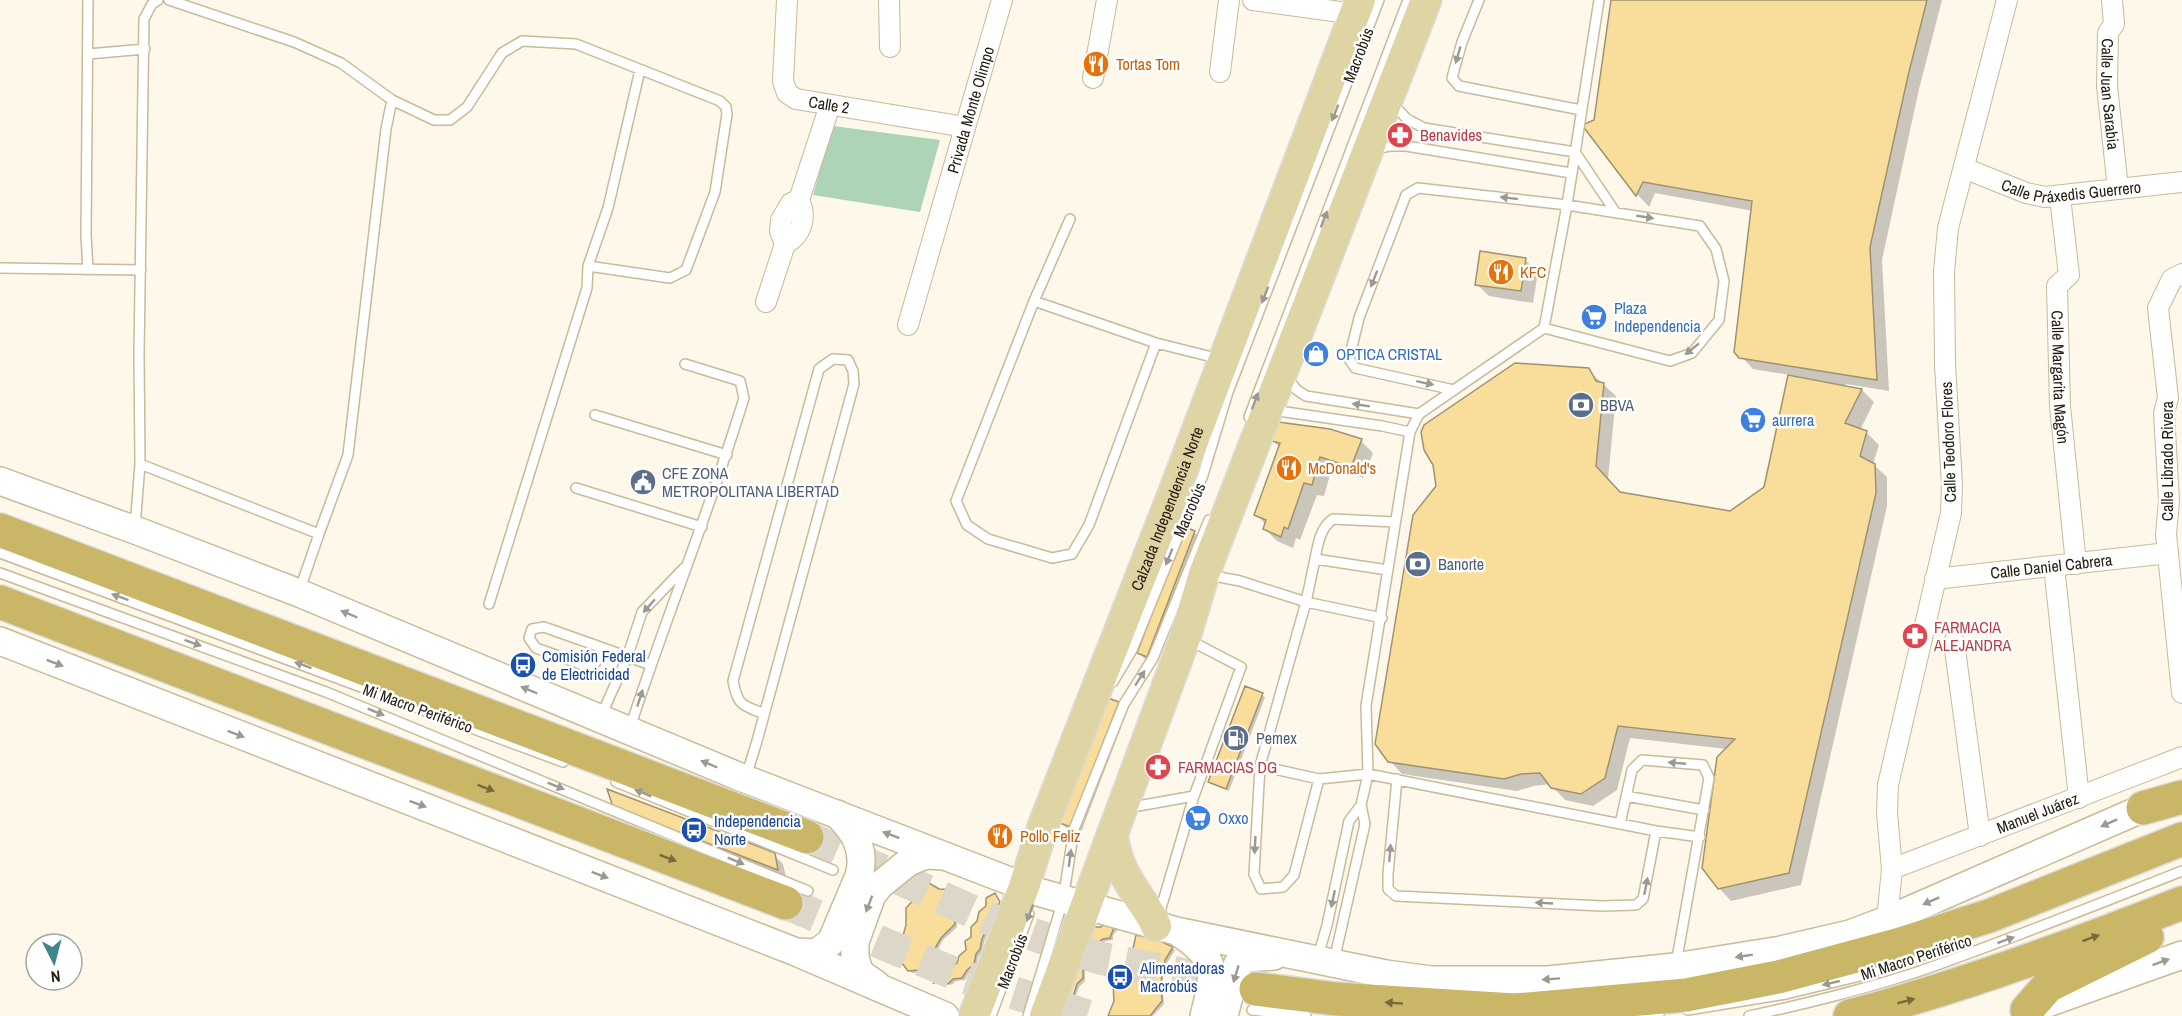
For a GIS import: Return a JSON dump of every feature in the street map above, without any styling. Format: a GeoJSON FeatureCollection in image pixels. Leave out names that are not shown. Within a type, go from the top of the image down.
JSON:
{"type":"FeatureCollection","features":[{"type":"Feature","properties":{"kind":"highway"},"geometry":{"type":"LineString","coordinates":[[0,530],[807,837]]}},
{"type":"Feature","properties":{"kind":"highway"},"geometry":{"type":"LineString","coordinates":[[0,602],[797,897]]}},
{"type":"Feature","properties":{"kind":"highway"},"geometry":{"type":"LineString","coordinates":[[2143,808],[2182,797]]}},
{"type":"Feature","properties":{"kind":"highway"},"geometry":{"type":"LineString","coordinates":[[1254,999],[1336,999],[1515,1010],[1686,995],[1778,977],[1907,942],[1989,916],[2182,839]]}},
{"type":"Feature","properties":{"kind":"highway"},"geometry":{"type":"LineString","coordinates":[[1850,1016],[1936,992],[2044,955],[2182,903]]}},
{"type":"Feature","properties":{"kind":"highway"},"geometry":{"type":"LineString","coordinates":[[2022,1013],[2048,986],[2182,920]]}},
{"type":"Feature","properties":{"kind":"main road"},"geometry":{"type":"LineString","coordinates":[[1045,1016],[1074,903],[1117,821],[1185,638],[1256,418],[1283,373],[1426,0]]}},
{"type":"Feature","properties":{"kind":"main road","name":"Calzada Independencia Norte"},"geometry":{"type":"LineString","coordinates":[[974,1016],[1034,887],[1043,826],[1173,494],[1222,360],[1365,5]]}},
{"type":"Feature","properties":{"kind":"main road"},"geometry":{"type":"LineString","coordinates":[[1117,821],[1116,855],[1123,874],[1154,919],[1166,928]]}},
{"type":"Feature","properties":{"kind":"street","name":"Calle 2"},"geometry":{"type":"LineString","coordinates":[[787,0],[783,81],[788,93],[796,99],[965,127]]}},
{"type":"Feature","properties":{"kind":"street"},"geometry":{"type":"LineString","coordinates":[[889,0],[890,47]]}},
{"type":"Feature","properties":{"kind":"street","name":"Privada Monte Olimpo"},"geometry":{"type":"LineString","coordinates":[[908,325],[925,266],[920,256],[921,243],[926,231],[938,221],[1002,0]]}},
{"type":"Feature","properties":{"kind":"street"},"geometry":{"type":"LineString","coordinates":[[1093,78],[1107,0]]}},
{"type":"Feature","properties":{"kind":"street"},"geometry":{"type":"LineString","coordinates":[[1220,72],[1229,0]]}},
{"type":"Feature","properties":{"kind":"street"},"geometry":{"type":"LineString","coordinates":[[1253,0],[1365,5]]}},
{"type":"Feature","properties":{"kind":"street","name":"Calle Teodoro Flores"},"geometry":{"type":"LineString","coordinates":[[1887,920],[1892,869],[1887,813],[1888,785],[1951,513],[1952,485],[1945,363],[1945,261],[1948,228],[2007,0]]}},
{"type":"Feature","properties":{"kind":"street","name":"Calle Juan Sarabia"},"geometry":{"type":"LineString","coordinates":[[2112,0],[2114,24],[2108,33],[2107,86],[2118,189]]}},
{"type":"Feature","properties":{"kind":"street"},"geometry":{"type":"LineString","coordinates":[[766,302],[785,244],[780,231],[781,219],[791,203],[799,200],[830,105]]}},
{"type":"Feature","properties":{"kind":"street","name":"Calle Práxedis Guerrero"},"geometry":{"type":"LineString","coordinates":[[1964,168],[2044,198],[2182,182]]}},
{"type":"Feature","properties":{"kind":"street","name":"Calle Margarita Magón"},"geometry":{"type":"LineString","coordinates":[[2060,197],[2069,275],[2057,286],[2060,406],[2076,564]]}},
{"type":"Feature","properties":{"kind":"street","name":"Calle Librado Rivera"},"geometry":{"type":"LineString","coordinates":[[2182,274],[2172,279],[2158,308],[2168,398],[2164,413],[2176,500],[2166,534],[2182,693]]}},
{"type":"Feature","properties":{"kind":"street"},"geometry":{"type":"LineString","coordinates":[[0,481],[299,593],[745,779],[1074,903],[1166,928],[1386,974],[1431,980],[1548,980],[1675,967],[1780,951],[1850,934],[1887,920],[2182,791]]}},
{"type":"Feature","properties":{"kind":"street","name":"Calle Daniel Cabrera"},"geometry":{"type":"LineString","coordinates":[[1935,579],[2168,554]]}},
{"type":"Feature","properties":{"kind":"street"},"geometry":{"type":"LineString","coordinates":[[2054,566],[2079,798]]}},
{"type":"Feature","properties":{"kind":"street"},"geometry":{"type":"LineString","coordinates":[[0,641],[796,952],[945,1016]]}},
{"type":"Feature","properties":{"kind":"street"},"geometry":{"type":"LineString","coordinates":[[1954,642],[1980,836]]}},
{"type":"Feature","properties":{"kind":"street","name":"Manuel Juárez"},"geometry":{"type":"LineString","coordinates":[[1892,869],[2182,757]]}},
{"type":"Feature","properties":{"kind":"street"},"geometry":{"type":"LineString","coordinates":[[796,952],[816,953],[831,942],[859,876],[862,865],[860,846],[848,825],[837,814]]}},
{"type":"Feature","properties":{"kind":"street"},"geometry":{"type":"LineString","coordinates":[[908,1016],[891,993],[860,973],[855,958],[855,942],[872,895],[880,885],[907,863],[927,855],[949,857]]}},
{"type":"Feature","properties":{"kind":"street"},"geometry":{"type":"LineString","coordinates":[[1166,928],[1198,945],[1210,963],[1212,985],[1204,1016]]}},
{"type":"Feature","properties":{"kind":"street"},"geometry":{"type":"LineString","coordinates":[[2022,1013],[2182,955]]}},
{"type":"Feature","properties":{"kind":"street"},"geometry":{"type":"LineString","coordinates":[[1224,1016],[1237,965],[1246,958],[1319,959]]}},
{"type":"Feature","properties":{"kind":"lane"},"geometry":{"type":"LineString","coordinates":[[88,0],[86,235],[88,270]]}},
{"type":"Feature","properties":{"kind":"lane"},"geometry":{"type":"LineString","coordinates":[[135,530],[140,464],[139,354],[144,19],[152,4],[158,0]]}},
{"type":"Feature","properties":{"kind":"lane"},"geometry":{"type":"LineString","coordinates":[[169,0],[294,42],[342,63],[392,100],[434,120],[450,120],[467,107],[502,53],[522,41],[576,44],[720,101],[726,107],[727,114],[715,192],[686,270],[670,278],[588,266]]}},
{"type":"Feature","properties":{"kind":"lane","name":"Macrobús"},"geometry":{"type":"LineString","coordinates":[[1256,418],[1408,0]]}},
{"type":"Feature","properties":{"kind":"lane"},"geometry":{"type":"LineString","coordinates":[[1479,0],[1462,42],[1452,78],[1460,86],[1581,110]]}},
{"type":"Feature","properties":{"kind":"lane"},"geometry":{"type":"LineString","coordinates":[[1319,959],[1349,821],[1361,805],[1368,774],[1366,706],[1382,618],[1410,432],[1419,414],[1544,328],[1567,205],[1599,0]]}},
{"type":"Feature","properties":{"kind":"lane","name":"Macrobús"},"geometry":{"type":"LineString","coordinates":[[1110,687],[1132,650],[1203,476],[1228,392],[1365,5]]}},
{"type":"Feature","properties":{"kind":"lane"},"geometry":{"type":"LineString","coordinates":[[88,54],[145,49]]}},
{"type":"Feature","properties":{"kind":"lane"},"geometry":{"type":"LineString","coordinates":[[489,604],[587,288],[588,266],[608,208],[640,70]]}},
{"type":"Feature","properties":{"kind":"lane"},"geometry":{"type":"LineString","coordinates":[[1388,97],[1407,119],[1424,128],[1575,152],[1616,213]]}},
{"type":"Feature","properties":{"kind":"lane"},"geometry":{"type":"LineString","coordinates":[[299,593],[348,455],[384,140],[392,100]]}},
{"type":"Feature","properties":{"kind":"lane"},"geometry":{"type":"LineString","coordinates":[[1365,155],[1379,147],[1406,146],[1571,173]]}},
{"type":"Feature","properties":{"kind":"lane"},"geometry":{"type":"LineString","coordinates":[[1454,390],[1355,368],[1349,359],[1359,318],[1406,195],[1418,188],[1567,205],[1700,226],[1716,249],[1724,280],[1719,320],[1692,352],[1670,361],[1544,328]]}},
{"type":"Feature","properties":{"kind":"lane"},"geometry":{"type":"LineString","coordinates":[[1070,219],[1034,301],[956,501],[967,525],[988,539],[1052,558],[1072,554],[1089,525],[1156,343]]}},
{"type":"Feature","properties":{"kind":"lane"},"geometry":{"type":"LineString","coordinates":[[0,268],[141,270]]}},
{"type":"Feature","properties":{"kind":"lane"},"geometry":{"type":"LineString","coordinates":[[1034,301],[1156,343],[1222,360]]}},
{"type":"Feature","properties":{"kind":"lane"},"geometry":{"type":"LineString","coordinates":[[745,779],[764,714],[854,384],[854,370],[848,360],[833,359],[819,369],[733,681],[736,696],[741,704],[764,714]]}},
{"type":"Feature","properties":{"kind":"lane"},"geometry":{"type":"LineString","coordinates":[[630,731],[651,665],[727,454],[744,398],[740,381],[685,364]]}},
{"type":"Feature","properties":{"kind":"lane"},"geometry":{"type":"LineString","coordinates":[[1283,373],[1297,390],[1306,396],[1419,414]]}},
{"type":"Feature","properties":{"kind":"lane"},"geometry":{"type":"LineString","coordinates":[[595,415],[727,454]]}},
{"type":"Feature","properties":{"kind":"lane"},"geometry":{"type":"LineString","coordinates":[[1256,418],[1370,424],[1410,432]]}},
{"type":"Feature","properties":{"kind":"lane"},"geometry":{"type":"LineString","coordinates":[[140,464],[319,534]]}},
{"type":"Feature","properties":{"kind":"lane"},"geometry":{"type":"LineString","coordinates":[[576,488],[702,527]]}},
{"type":"Feature","properties":{"kind":"lane","name":"Macrobús"},"geometry":{"type":"LineString","coordinates":[[1028,1016],[1074,903],[1074,829],[1124,704],[1153,658],[1213,512]]}},
{"type":"Feature","properties":{"kind":"lane"},"geometry":{"type":"LineString","coordinates":[[1319,779],[1293,875],[1283,887],[1261,889],[1254,874],[1260,766],[1306,602],[1319,540],[1326,524],[1334,519],[1395,522]]}},
{"type":"Feature","properties":{"kind":"lane","name":"Mi Macro Periférico"},"geometry":{"type":"LineString","coordinates":[[0,553],[574,766]]}},
{"type":"Feature","properties":{"kind":"lane"},"geometry":{"type":"LineString","coordinates":[[1315,559],[1388,570]]}},
{"type":"Feature","properties":{"kind":"lane"},"geometry":{"type":"LineString","coordinates":[[600,720],[627,658],[642,612],[688,564]]}},
{"type":"Feature","properties":{"kind":"lane","name":"Mi Macro Periférico"},"geometry":{"type":"LineString","coordinates":[[0,573],[326,692],[797,897]]}},
{"type":"Feature","properties":{"kind":"lane"},"geometry":{"type":"LineString","coordinates":[[1204,574],[1240,581],[1306,602],[1382,618]]}},
{"type":"Feature","properties":{"kind":"lane"},"geometry":{"type":"LineString","coordinates":[[602,648],[596,662],[586,666],[536,648],[529,638],[532,629],[543,627],[651,665]]}},
{"type":"Feature","properties":{"kind":"lane"},"geometry":{"type":"LineString","coordinates":[[1166,928],[1194,796],[1241,667],[1185,638]]}},
{"type":"Feature","properties":{"kind":"lane"},"geometry":{"type":"LineString","coordinates":[[1088,739],[1105,696]]}},
{"type":"Feature","properties":{"kind":"lane"},"geometry":{"type":"LineString","coordinates":[[1620,824],[1632,770],[1642,760],[1703,765],[1709,778],[1675,967]]}},
{"type":"Feature","properties":{"kind":"lane"},"geometry":{"type":"LineString","coordinates":[[1260,766],[1319,779],[1368,774],[1656,831],[1700,837]]}},
{"type":"Feature","properties":{"kind":"lane"},"geometry":{"type":"LineString","coordinates":[[608,778],[833,870]]}},
{"type":"Feature","properties":{"kind":"lane"},"geometry":{"type":"LineString","coordinates":[[1397,779],[1388,874],[1388,889],[1396,896],[1602,906],[1636,905],[1643,899],[1656,831]]}},
{"type":"Feature","properties":{"kind":"lane"},"geometry":{"type":"LineString","coordinates":[[1117,821],[1194,796]]}},
{"type":"Feature","properties":{"kind":"lane"},"geometry":{"type":"LineString","coordinates":[[1626,796],[1704,810]]}},
{"type":"Feature","properties":{"kind":"lane"},"geometry":{"type":"LineString","coordinates":[[1319,959],[1365,824],[1361,805]]}},
{"type":"Feature","properties":{"kind":"lane","name":"Mi Macro Periférico"},"geometry":{"type":"LineString","coordinates":[[1749,1016],[1787,1008],[1914,973],[2025,933],[2182,871]]}},
{"type":"Feature","properties":{"kind":"lane","name":"Macrobús"},"geometry":{"type":"LineString","coordinates":[[991,1016],[1034,887]]}},
{"type":"Feature","properties":{"kind":"lane","name":"Mi Macro Periférico"},"geometry":{"type":"LineString","coordinates":[[1682,1011],[1786,994],[1860,976],[1972,938]]}},
{"type":"Feature","properties":{"kind":"lane"},"geometry":{"type":"LineString","coordinates":[[1254,999],[1306,1016]]}},
{"type":"Feature","properties":{"kind":"lane"},"geometry":{"type":"LineString","coordinates":[[1639,1016],[1671,1012]]}},
{"type":"Feature","properties":{"kind":"green space"},"geometry":{"type":"Polygon","coordinates":[[[833,126],[940,140],[920,212],[813,195],[833,126]]]}},
{"type":"Feature","properties":{"kind":"building"},"geometry":{"type":"Polygon","coordinates":[[[1611,0],[1927,0],[1870,247],[1877,380],[1739,358],[1734,352],[1752,201],[1643,182],[1636,196],[1582,125],[1594,120],[1611,0]]]}},
{"type":"Feature","properties":{"kind":"building","name":"KFC"},"geometry":{"type":"Polygon","coordinates":[[[1480,251],[1526,258],[1521,291],[1475,285],[1480,251]]]}},
{"type":"Feature","properties":{"kind":"building"},"geometry":{"type":"Polygon","coordinates":[[[1515,363],[1589,368],[1596,381],[1604,383],[1596,466],[1620,492],[1730,511],[1764,487],[1788,375],[1862,389],[1845,423],[1867,431],[1860,456],[1875,464],[1876,493],[1789,873],[1718,889],[1702,868],[1717,757],[1735,739],[1618,726],[1605,778],[1581,794],[1551,788],[1540,773],[1521,774],[1504,779],[1388,762],[1375,744],[1413,515],[1436,486],[1433,465],[1424,450],[1421,432],[1424,425],[1515,363]]]}},
{"type":"Feature","properties":{"kind":"building"},"geometry":{"type":"Polygon","coordinates":[[[1278,422],[1330,429],[1362,439],[1351,467],[1320,457],[1312,485],[1304,483],[1288,529],[1284,527],[1281,537],[1263,529],[1266,520],[1254,515],[1280,443],[1271,441],[1278,422]]]}},
{"type":"Feature","properties":{"kind":"building"},"geometry":{"type":"Polygon","coordinates":[[[1185,527],[1195,531],[1147,657],[1137,653],[1185,527]]]}},
{"type":"Feature","properties":{"kind":"building","name":"Pemex"},"geometry":{"type":"Polygon","coordinates":[[[1245,686],[1263,693],[1226,789],[1208,782],[1245,686]]]}},
{"type":"Feature","properties":{"kind":"building"},"geometry":{"type":"Polygon","coordinates":[[[1108,698],[1119,702],[1070,827],[1060,823],[1108,698]]]}},
{"type":"Feature","properties":{"kind":"building","name":"Independencia Norte"},"geometry":{"type":"Polygon","coordinates":[[[607,789],[775,853],[778,870],[613,807],[607,789]]]}},
{"type":"Feature","properties":{"kind":"building"},"geometry":{"type":"Polygon","coordinates":[[[922,879],[939,889],[961,890],[954,907],[955,924],[941,938],[931,955],[929,974],[920,970],[908,971],[902,963],[893,959],[906,925],[906,908],[918,895],[922,879]]]}},
{"type":"Feature","properties":{"kind":"building"},"geometry":{"type":"Polygon","coordinates":[[[995,893],[1000,902],[982,939],[974,964],[962,978],[953,979],[948,984],[943,981],[934,983],[943,974],[943,967],[951,967],[957,963],[959,956],[966,950],[965,941],[971,937],[971,927],[977,921],[979,912],[986,906],[986,898],[995,893]]]}},
{"type":"Feature","properties":{"kind":"building"},"geometry":{"type":"Polygon","coordinates":[[[1106,922],[1114,927],[1110,938],[1097,943],[1095,950],[1089,956],[1089,964],[1083,968],[1083,978],[1068,1000],[1068,1008],[1059,1012],[1092,927],[1101,927],[1106,922]]]}},
{"type":"Feature","properties":{"kind":"building"},"geometry":{"type":"Polygon","coordinates":[[[1158,934],[1164,943],[1173,947],[1165,960],[1161,981],[1162,1001],[1150,1016],[1108,1016],[1114,1001],[1113,984],[1124,971],[1132,953],[1136,935],[1147,937],[1158,934]]]}},
{"type":"Feature","properties":{"kind":"tunnel"},"geometry":{"type":"LineString","coordinates":[[807,837],[987,918],[1099,958],[1242,986]]}},
{"type":"Feature","properties":{"kind":"tunnel"},"geometry":{"type":"LineString","coordinates":[[786,903],[958,975],[1087,1016]]}},
{"type":"Feature","properties":{"kind":"place","name":"Tortas Tom"},"geometry":{"type":"Point","coordinates":[1096,64]}},
{"type":"Feature","properties":{"kind":"place","name":"Benavides"},"geometry":{"type":"Point","coordinates":[1400,135]}},
{"type":"Feature","properties":{"kind":"place","name":"KFC"},"geometry":{"type":"Point","coordinates":[1501,272]}},
{"type":"Feature","properties":{"kind":"place","name":"Plaza Independencia"},"geometry":{"type":"Point","coordinates":[1594,317]}},
{"type":"Feature","properties":{"kind":"place","name":"OPTICA CRISTAL"},"geometry":{"type":"Point","coordinates":[1316,354]}},
{"type":"Feature","properties":{"kind":"place","name":"BBVA"},"geometry":{"type":"Point","coordinates":[1581,405]}},
{"type":"Feature","properties":{"kind":"place","name":"aurrera"},"geometry":{"type":"Point","coordinates":[1753,420]}},
{"type":"Feature","properties":{"kind":"place","name":"McDonald's"},"geometry":{"type":"Point","coordinates":[1289,468]}},
{"type":"Feature","properties":{"kind":"place","name":"CFE ZONA METROPOLITANA LIBERTAD"},"geometry":{"type":"Point","coordinates":[643,482]}},
{"type":"Feature","properties":{"kind":"place","name":"Banorte"},"geometry":{"type":"Point","coordinates":[1418,564]}},
{"type":"Feature","properties":{"kind":"place","name":"FARMACIA ALEJANDRA"},"geometry":{"type":"Point","coordinates":[1915,636]}},
{"type":"Feature","properties":{"kind":"place","name":"Comisión Federal de Electricidad"},"geometry":{"type":"Point","coordinates":[523,665]}},
{"type":"Feature","properties":{"kind":"place","name":"Pemex"},"geometry":{"type":"Point","coordinates":[1236,738]}},
{"type":"Feature","properties":{"kind":"place","name":"FARMACIAS DG"},"geometry":{"type":"Point","coordinates":[1158,767]}},
{"type":"Feature","properties":{"kind":"place","name":"Oxxo"},"geometry":{"type":"Point","coordinates":[1198,818]}},
{"type":"Feature","properties":{"kind":"place","name":"Independencia Norte"},"geometry":{"type":"Point","coordinates":[694,830]}},
{"type":"Feature","properties":{"kind":"place","name":"Pollo Feliz"},"geometry":{"type":"Point","coordinates":[1000,836]}},
{"type":"Feature","properties":{"kind":"place","name":"Alimentadoras Macrobús"},"geometry":{"type":"Point","coordinates":[1120,977]}}]}
